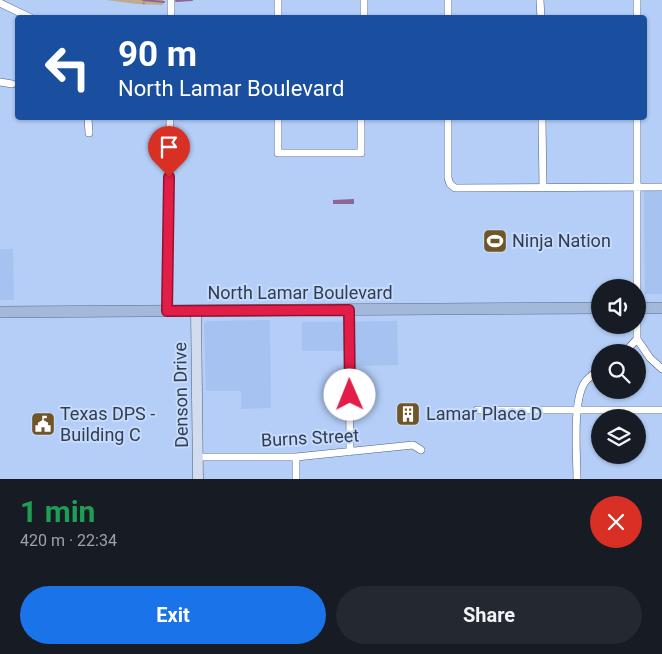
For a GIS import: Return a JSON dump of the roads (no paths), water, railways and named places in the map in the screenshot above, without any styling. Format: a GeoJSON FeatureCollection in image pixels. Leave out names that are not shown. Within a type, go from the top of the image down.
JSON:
{"type":"FeatureCollection","features":[{"type":"Feature","properties":{"kind":"main road","name":"North Lamar Boulevard"},"geometry":{"type":"LineString","coordinates":[[0,312],[591,308]]}},
{"type":"Feature","properties":{"kind":"main road"},"geometry":{"type":"LineString","coordinates":[[646,308],[662,308]]}},
{"type":"Feature","properties":{"kind":"street"},"geometry":{"type":"LineString","coordinates":[[171,0],[171,15]]}},
{"type":"Feature","properties":{"kind":"street"},"geometry":{"type":"LineString","coordinates":[[278,0],[278,15]]}},
{"type":"Feature","properties":{"kind":"street"},"geometry":{"type":"LineString","coordinates":[[364,0],[364,15]]}},
{"type":"Feature","properties":{"kind":"street"},"geometry":{"type":"LineString","coordinates":[[448,0],[448,15]]}},
{"type":"Feature","properties":{"kind":"street"},"geometry":{"type":"LineString","coordinates":[[540,0],[541,15]]}},
{"type":"Feature","properties":{"kind":"street"},"geometry":{"type":"LineString","coordinates":[[637,0],[637,15]]}},
{"type":"Feature","properties":{"kind":"street"},"geometry":{"type":"LineString","coordinates":[[0,3],[25,15]]}},
{"type":"Feature","properties":{"kind":"street"},"geometry":{"type":"LineString","coordinates":[[0,82],[12,84]]}},
{"type":"Feature","properties":{"kind":"street"},"geometry":{"type":"LineString","coordinates":[[88,120],[89,133]]}},
{"type":"Feature","properties":{"kind":"street"},"geometry":{"type":"LineString","coordinates":[[167,311],[170,120]]}},
{"type":"Feature","properties":{"kind":"street"},"geometry":{"type":"LineString","coordinates":[[278,120],[278,153],[360,154],[361,120]]}},
{"type":"Feature","properties":{"kind":"street"},"geometry":{"type":"LineString","coordinates":[[448,120],[448,178],[450,184],[455,188],[662,187]]}},
{"type":"Feature","properties":{"kind":"street"},"geometry":{"type":"LineString","coordinates":[[542,120],[543,188]]}},
{"type":"Feature","properties":{"kind":"street"},"geometry":{"type":"LineString","coordinates":[[637,120],[638,279]]}},
{"type":"Feature","properties":{"kind":"street"},"geometry":{"type":"LineString","coordinates":[[349,310],[350,452]]}},
{"type":"Feature","properties":{"kind":"street","name":"Denson Drive"},"geometry":{"type":"LineString","coordinates":[[196,311],[198,479]]}},
{"type":"Feature","properties":{"kind":"street"},"geometry":{"type":"LineString","coordinates":[[637,334],[637,339],[650,358],[662,369]]}},
{"type":"Feature","properties":{"kind":"street"},"geometry":{"type":"LineString","coordinates":[[632,344],[637,339]]}},
{"type":"Feature","properties":{"kind":"street"},"geometry":{"type":"LineString","coordinates":[[577,479],[577,410],[579,395],[586,381],[591,377]]}},
{"type":"Feature","properties":{"kind":"street"},"geometry":{"type":"LineString","coordinates":[[477,410],[662,410]]}},
{"type":"Feature","properties":{"kind":"street","name":"Burns Street"},"geometry":{"type":"LineString","coordinates":[[198,457],[296,457],[413,445],[421,450]]}},
{"type":"Feature","properties":{"kind":"street"},"geometry":{"type":"LineString","coordinates":[[296,457],[296,479]]}},
{"type":"Feature","properties":{"kind":"water"},"geometry":{"type":"Polygon","coordinates":[[[354,199],[354,204],[333,204],[333,200],[354,199]]]}},
{"type":"Feature","properties":{"kind":"waterway"},"geometry":{"type":"LineString","coordinates":[[143,0],[164,2]]}},
{"type":"Feature","properties":{"kind":"waterway"},"geometry":{"type":"LineString","coordinates":[[176,1],[192,0]]}},
{"type":"Feature","properties":{"kind":"place","name":"Ninja Nation"},"geometry":{"type":"Point","coordinates":[495,241]}},
{"type":"Feature","properties":{"kind":"place","name":"Lamar Place D"},"geometry":{"type":"Point","coordinates":[408,414]}},
{"type":"Feature","properties":{"kind":"place","name":"Texas DPS - Building C"},"geometry":{"type":"Point","coordinates":[43,424]}}]}
